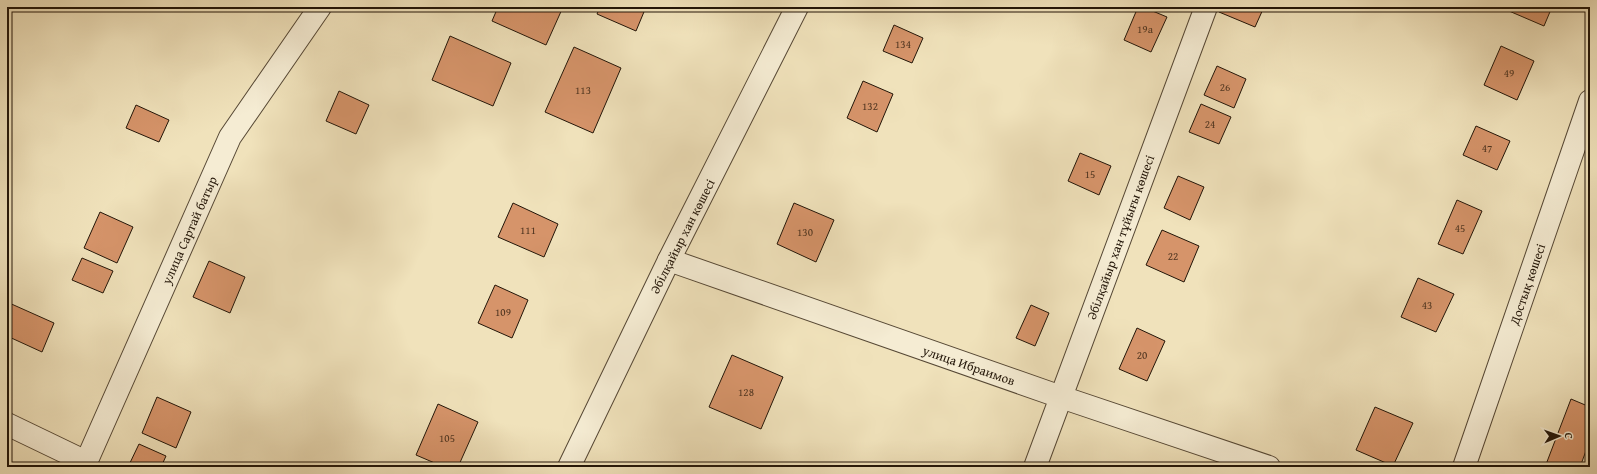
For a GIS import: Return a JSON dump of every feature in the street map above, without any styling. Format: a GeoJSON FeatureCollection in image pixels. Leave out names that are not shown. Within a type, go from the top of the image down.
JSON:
{"type":"FeatureCollection","features":[{"type":"Feature","properties":{"kind":"street","name":"улица Сартай батыр"},"geometry":{"type":"LineString","coordinates":[[85,464],[230,137],[320,7]]}},
{"type":"Feature","properties":{"kind":"street","name":"Әбілқайыр хан көшесі"},"geometry":{"type":"LineString","coordinates":[[569,467],[669,260],[797,7]]}},
{"type":"Feature","properties":{"kind":"street","name":"Әбілқайыр хан тұйығы көшесі"},"geometry":{"type":"LineString","coordinates":[[1035,467],[1206,7]]}},
{"type":"Feature","properties":{"kind":"street","name":"Достық көшесі"},"geometry":{"type":"LineString","coordinates":[[1464,467],[1590,101]]}},
{"type":"Feature","properties":{"kind":"street","name":"улица Ибраимов"},"geometry":{"type":"LineString","coordinates":[[669,260],[1060,397],[1269,467]]}},
{"type":"Feature","properties":{"kind":"street"},"geometry":{"type":"LineString","coordinates":[[7,424],[85,464]]}},
{"type":"Feature","properties":{"kind":"building"},"geometry":{"type":"Polygon","coordinates":[[[498,7],[563,7],[546,45],[492,21],[498,7]]]}},
{"type":"Feature","properties":{"kind":"building"},"geometry":{"type":"Polygon","coordinates":[[[600,7],[646,7],[636,31],[597,14],[600,7]]]}},
{"type":"Feature","properties":{"kind":"building"},"geometry":{"type":"Polygon","coordinates":[[[1138,7],[1143,7],[1167,17],[1151,52],[1124,40],[1138,7]]]}},
{"type":"Feature","properties":{"kind":"building"},"geometry":{"type":"Polygon","coordinates":[[[1221,7],[1264,7],[1255,27],[1219,12],[1221,7]]]}},
{"type":"Feature","properties":{"kind":"building"},"geometry":{"type":"Polygon","coordinates":[[[1511,7],[1552,7],[1544,26],[1509,11],[1511,7]]]}},
{"type":"Feature","properties":{"kind":"building"},"geometry":{"type":"Polygon","coordinates":[[[894,25],[923,38],[912,63],[883,51],[894,25]]]}},
{"type":"Feature","properties":{"kind":"building"},"geometry":{"type":"Polygon","coordinates":[[[450,36],[511,63],[493,106],[432,80],[450,36]]]}},
{"type":"Feature","properties":{"kind":"building"},"geometry":{"type":"Polygon","coordinates":[[[1501,46],[1534,61],[1517,100],[1484,85],[1501,46]]]}},
{"type":"Feature","properties":{"kind":"building"},"geometry":{"type":"Polygon","coordinates":[[[574,47],[621,68],[593,133],[545,112],[574,47]]]}},
{"type":"Feature","properties":{"kind":"building"},"geometry":{"type":"Polygon","coordinates":[[[1217,66],[1246,79],[1234,108],[1204,95],[1217,66]]]}},
{"type":"Feature","properties":{"kind":"building"},"geometry":{"type":"Polygon","coordinates":[[[863,81],[893,94],[877,132],[847,118],[863,81]]]}},
{"type":"Feature","properties":{"kind":"building"},"geometry":{"type":"Polygon","coordinates":[[[339,91],[369,105],[356,134],[326,121],[339,91]]]}},
{"type":"Feature","properties":{"kind":"building"},"geometry":{"type":"Polygon","coordinates":[[[1201,104],[1231,117],[1219,144],[1189,132],[1201,104]]]}},
{"type":"Feature","properties":{"kind":"building"},"geometry":{"type":"Polygon","coordinates":[[[136,105],[169,120],[159,142],[126,128],[136,105]]]}},
{"type":"Feature","properties":{"kind":"building"},"geometry":{"type":"Polygon","coordinates":[[[1476,126],[1510,141],[1497,170],[1463,155],[1476,126]]]}},
{"type":"Feature","properties":{"kind":"building"},"geometry":{"type":"Polygon","coordinates":[[[1080,153],[1111,166],[1099,195],[1068,181],[1080,153]]]}},
{"type":"Feature","properties":{"kind":"building"},"geometry":{"type":"Polygon","coordinates":[[[1178,176],[1204,187],[1190,220],[1164,208],[1178,176]]]}},
{"type":"Feature","properties":{"kind":"building"},"geometry":{"type":"Polygon","coordinates":[[[1457,200],[1482,211],[1463,254],[1438,244],[1457,200]]]}},
{"type":"Feature","properties":{"kind":"building"},"geometry":{"type":"Polygon","coordinates":[[[513,203],[558,224],[544,257],[498,237],[513,203]]]}},
{"type":"Feature","properties":{"kind":"building"},"geometry":{"type":"Polygon","coordinates":[[[794,203],[834,220],[816,262],[777,244],[794,203]]]}},
{"type":"Feature","properties":{"kind":"building"},"geometry":{"type":"Polygon","coordinates":[[[100,212],[133,227],[117,263],[84,248],[100,212]]]}},
{"type":"Feature","properties":{"kind":"building"},"geometry":{"type":"Polygon","coordinates":[[[1162,230],[1199,246],[1184,282],[1146,265],[1162,230]]]}},
{"type":"Feature","properties":{"kind":"building"},"geometry":{"type":"Polygon","coordinates":[[[82,258],[113,271],[103,293],[72,280],[82,258]]]}},
{"type":"Feature","properties":{"kind":"building"},"geometry":{"type":"Polygon","coordinates":[[[209,261],[245,277],[230,313],[193,297],[209,261]]]}},
{"type":"Feature","properties":{"kind":"building"},"geometry":{"type":"Polygon","coordinates":[[[1418,278],[1454,294],[1436,332],[1401,317],[1418,278]]]}},
{"type":"Feature","properties":{"kind":"building"},"geometry":{"type":"Polygon","coordinates":[[[495,285],[528,300],[512,338],[478,323],[495,285]]]}},
{"type":"Feature","properties":{"kind":"building"},"geometry":{"type":"Polygon","coordinates":[[[7,302],[54,323],[42,352],[7,336],[7,302]]]}},
{"type":"Feature","properties":{"kind":"building"},"geometry":{"type":"Polygon","coordinates":[[[1031,305],[1049,313],[1035,346],[1016,338],[1031,305]]]}},
{"type":"Feature","properties":{"kind":"building"},"geometry":{"type":"Polygon","coordinates":[[[1137,328],[1165,341],[1147,381],[1119,369],[1137,328]]]}},
{"type":"Feature","properties":{"kind":"building"},"geometry":{"type":"Polygon","coordinates":[[[732,355],[783,377],[761,429],[709,407],[732,355]]]}},
{"type":"Feature","properties":{"kind":"building"},"geometry":{"type":"Polygon","coordinates":[[[157,397],[191,412],[176,448],[142,433],[157,397]]]}},
{"type":"Feature","properties":{"kind":"building"},"geometry":{"type":"Polygon","coordinates":[[[1571,399],[1590,407],[1590,440],[1580,467],[1545,467],[1571,399]]]}},
{"type":"Feature","properties":{"kind":"building"},"geometry":{"type":"Polygon","coordinates":[[[438,404],[478,422],[458,467],[444,467],[416,455],[438,404]]]}},
{"type":"Feature","properties":{"kind":"building"},"geometry":{"type":"Polygon","coordinates":[[[1375,407],[1413,423],[1393,466],[1356,450],[1375,407]]]}},
{"type":"Feature","properties":{"kind":"building"},"geometry":{"type":"Polygon","coordinates":[[[139,444],[166,456],[161,467],[128,467],[139,444]]]}}]}
